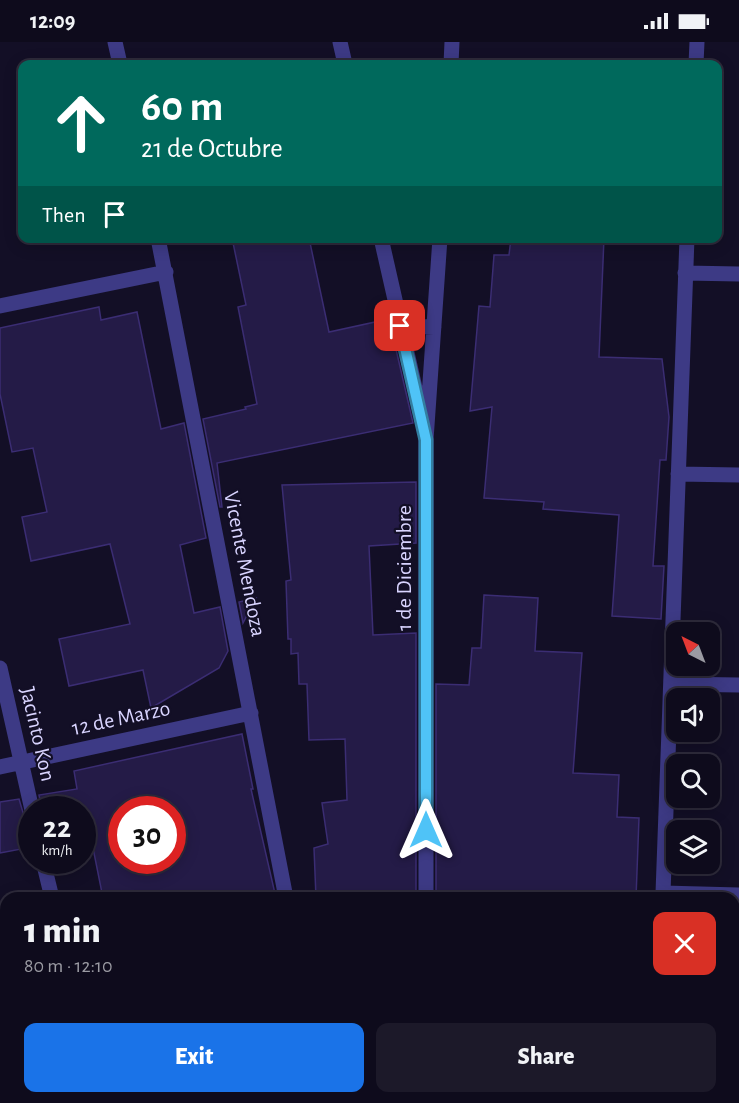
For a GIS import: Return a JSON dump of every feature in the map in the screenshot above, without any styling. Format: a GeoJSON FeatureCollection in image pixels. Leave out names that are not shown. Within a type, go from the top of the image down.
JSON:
{"type":"FeatureCollection","features":[{"type":"Feature","properties":{"kind":"street"},"geometry":{"type":"LineString","coordinates":[[115,42],[119,60]]}},
{"type":"Feature","properties":{"kind":"street"},"geometry":{"type":"LineString","coordinates":[[340,42],[344,60]]}},
{"type":"Feature","properties":{"kind":"street"},"geometry":{"type":"LineString","coordinates":[[451,60],[452,42]]}},
{"type":"Feature","properties":{"kind":"street"},"geometry":{"type":"LineString","coordinates":[[696,60],[697,42]]}},
{"type":"Feature","properties":{"kind":"street","name":"Vicente Mendoza"},"geometry":{"type":"LineString","coordinates":[[159,243],[285,892]]}},
{"type":"Feature","properties":{"kind":"street"},"geometry":{"type":"LineString","coordinates":[[382,243],[426,440]]}},
{"type":"Feature","properties":{"kind":"street","name":"1 de Diciembre"},"geometry":{"type":"LineString","coordinates":[[426,892],[426,440],[440,243]]}},
{"type":"Feature","properties":{"kind":"street"},"geometry":{"type":"LineString","coordinates":[[663,892],[687,243]]}},
{"type":"Feature","properties":{"kind":"street"},"geometry":{"type":"LineString","coordinates":[[0,306],[166,272]]}},
{"type":"Feature","properties":{"kind":"street"},"geometry":{"type":"LineString","coordinates":[[685,273],[739,274]]}},
{"type":"Feature","properties":{"kind":"street"},"geometry":{"type":"LineString","coordinates":[[400,326],[434,327]]}},
{"type":"Feature","properties":{"kind":"street"},"geometry":{"type":"LineString","coordinates":[[678,474],[739,476]]}},
{"type":"Feature","properties":{"kind":"street","name":"Jacinto Kon"},"geometry":{"type":"LineString","coordinates":[[0,668],[29,796]]}},
{"type":"Feature","properties":{"kind":"street"},"geometry":{"type":"LineString","coordinates":[[672,684],[739,685]]}},
{"type":"Feature","properties":{"kind":"street","name":"12 de Marzo"},"geometry":{"type":"LineString","coordinates":[[0,767],[251,713]]}},
{"type":"Feature","properties":{"kind":"street"},"geometry":{"type":"LineString","coordinates":[[46,874],[51,892]]}},
{"type":"Feature","properties":{"kind":"building"},"geometry":{"type":"Polygon","coordinates":[[[233,243],[310,243],[329,332],[389,319],[413,423],[217,463],[222,507],[220,507],[203,419],[246,409],[245,407],[257,404],[238,307],[246,305],[233,243]]]}},
{"type":"Feature","properties":{"kind":"building"},"geometry":{"type":"Polygon","coordinates":[[[510,243],[604,243],[599,357],[662,359],[669,417],[666,460],[660,460],[653,566],[664,566],[661,619],[612,616],[619,515],[543,509],[544,502],[484,498],[492,407],[470,411],[479,306],[490,307],[494,255],[509,255],[510,243]]]}},
{"type":"Feature","properties":{"kind":"building"},"geometry":{"type":"Polygon","coordinates":[[[99,307],[101,320],[137,312],[161,429],[184,423],[206,538],[180,545],[194,613],[220,607],[228,651],[219,668],[151,708],[143,670],[69,686],[59,639],[130,624],[110,544],[31,561],[22,517],[47,512],[33,448],[12,452],[0,394],[0,328],[99,307]]]}},
{"type":"Feature","properties":{"kind":"building"},"geometry":{"type":"Polygon","coordinates":[[[416,482],[416,543],[369,546],[373,635],[416,633],[416,892],[316,892],[314,848],[328,844],[322,803],[347,800],[345,739],[309,740],[307,684],[299,684],[298,653],[291,654],[291,639],[288,639],[286,581],[291,580],[282,485],[416,482]]]}},
{"type":"Feature","properties":{"kind":"building"},"geometry":{"type":"Polygon","coordinates":[[[484,595],[538,598],[535,651],[582,653],[573,773],[619,775],[617,817],[639,818],[636,892],[436,892],[436,684],[469,685],[472,648],[481,648],[484,595]]]}},
{"type":"Feature","properties":{"kind":"building"},"geometry":{"type":"Polygon","coordinates":[[[256,598],[243,623],[239,602],[256,598]]]}},
{"type":"Feature","properties":{"kind":"building"},"geometry":{"type":"Polygon","coordinates":[[[242,734],[253,789],[251,789],[275,892],[102,892],[96,863],[96,796],[39,795],[77,789],[74,771],[242,734]]]}},
{"type":"Feature","properties":{"kind":"building"},"geometry":{"type":"Polygon","coordinates":[[[18,799],[18,850],[0,853],[0,802],[18,799]]]}},
{"type":"Feature","properties":{"kind":"route"},"geometry":{"type":"LineString","coordinates":[[400,326],[426,440],[426,830]]}}]}
